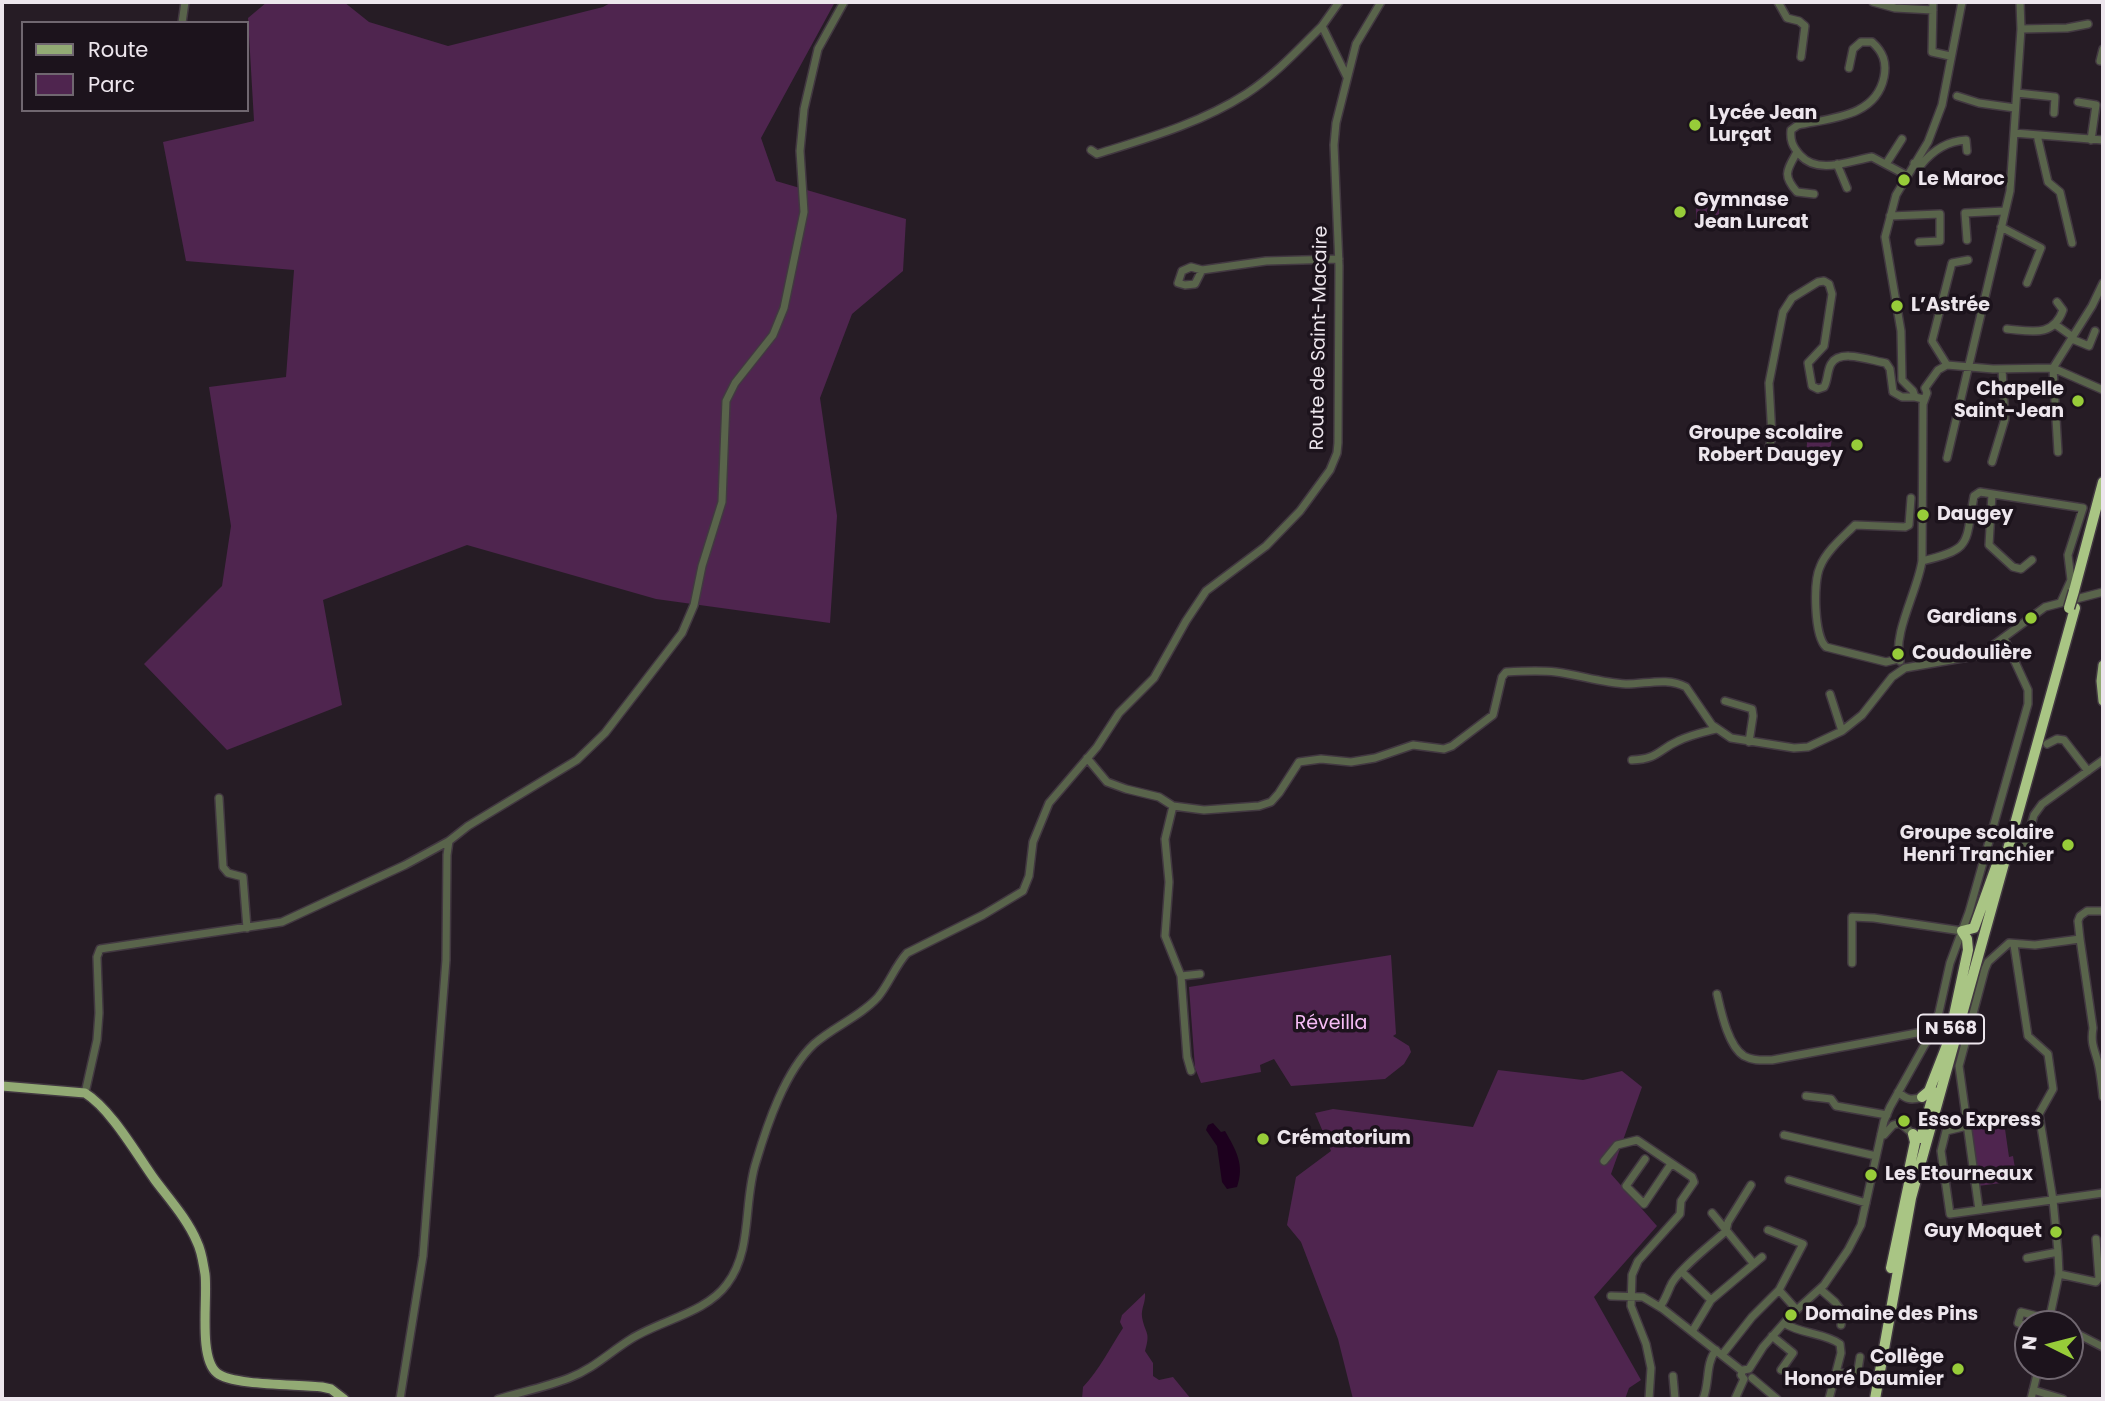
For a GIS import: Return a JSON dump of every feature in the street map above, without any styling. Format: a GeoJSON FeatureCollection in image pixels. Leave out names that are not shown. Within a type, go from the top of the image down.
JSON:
{"type":"FeatureCollection","features":[{"type":"Feature","properties":{"kind":"highway"},"geometry":{"type":"LineString","coordinates":[[2077,591],[2103,482]]}},
{"type":"Feature","properties":{"kind":"highway"},"geometry":{"type":"LineString","coordinates":[[2057,664],[2069,606],[2077,591],[2103,509]]}},
{"type":"Feature","properties":{"kind":"highway","name":"N 568"},"geometry":{"type":"LineString","coordinates":[[1869,1399],[1905,1194],[2057,664]]}},
{"type":"Feature","properties":{"kind":"highway","name":"N 568"},"geometry":{"type":"LineString","coordinates":[[1875,1399],[1911,1198],[2057,664]]}},
{"type":"Feature","properties":{"kind":"highway"},"geometry":{"type":"LineString","coordinates":[[1950,1034],[1968,950],[1967,939],[1962,931],[1974,928],[2000,856]]}},
{"type":"Feature","properties":{"kind":"highway"},"geometry":{"type":"LineString","coordinates":[[1922,1097],[1929,1091],[1947,1045]]}},
{"type":"Feature","properties":{"kind":"highway"},"geometry":{"type":"LineString","coordinates":[[1905,1194],[1915,1142],[1913,1134]]}},
{"type":"Feature","properties":{"kind":"main road"},"geometry":{"type":"LineString","coordinates":[[2103,665],[2103,701]]}},
{"type":"Feature","properties":{"kind":"main road"},"geometry":{"type":"LineString","coordinates":[[2,1086],[85,1093],[96,1100],[109,1116],[197,1242],[205,1277],[207,1354],[216,1372],[238,1380],[322,1387],[331,1389],[344,1399]]}},
{"type":"Feature","properties":{"kind":"street"},"geometry":{"type":"LineString","coordinates":[[182,21],[185,2]]}},
{"type":"Feature","properties":{"kind":"street"},"geometry":{"type":"LineString","coordinates":[[85,1093],[97,1040],[97,957],[100,949],[282,922],[405,865],[449,841],[468,826],[566,768],[592,748],[669,650],[687,624],[722,502],[726,401],[735,383],[773,335],[784,308],[804,212],[800,151],[804,109],[821,40],[844,2]]}},
{"type":"Feature","properties":{"kind":"street"},"geometry":{"type":"LineString","coordinates":[[1091,150],[1097,154],[1146,139],[1217,111],[1248,93],[1279,70],[1322,26],[1339,2]]}},
{"type":"Feature","properties":{"kind":"street","name":"Route de Saint-Macaire"},"geometry":{"type":"LineString","coordinates":[[498,1399],[568,1379],[591,1368],[631,1339],[720,1293],[740,1262],[750,1183],[766,1133],[781,1094],[803,1055],[827,1034],[878,998],[907,953],[983,915],[1023,891],[1029,876],[1031,851],[1038,826],[1049,803],[1087,758],[1119,713],[1154,678],[1206,591],[1266,546],[1300,510],[1330,470],[1338,443],[1339,259],[1334,145],[1336,123],[1356,44],[1381,2]]}},
{"type":"Feature","properties":{"kind":"street"},"geometry":{"type":"LineString","coordinates":[[1779,2],[1787,18],[1799,21],[1805,26],[1801,57]]}},
{"type":"Feature","properties":{"kind":"street"},"geometry":{"type":"LineString","coordinates":[[1873,2],[1895,8],[1933,6],[1932,52],[1950,56]]}},
{"type":"Feature","properties":{"kind":"street"},"geometry":{"type":"LineString","coordinates":[[1917,396],[1905,385],[1900,373],[1900,331],[1884,242],[1896,195],[1931,135],[1942,105],[1962,2]]}},
{"type":"Feature","properties":{"kind":"street"},"geometry":{"type":"LineString","coordinates":[[1948,458],[2012,174],[2021,29],[2020,2]]}},
{"type":"Feature","properties":{"kind":"street"},"geometry":{"type":"LineString","coordinates":[[2021,29],[2067,28],[2088,24]]}},
{"type":"Feature","properties":{"kind":"street"},"geometry":{"type":"LineString","coordinates":[[1322,26],[1347,77]]}},
{"type":"Feature","properties":{"kind":"street"},"geometry":{"type":"LineString","coordinates":[[1849,68],[1853,49],[1861,42],[1872,42],[1882,51],[1886,66],[1882,85],[1874,99],[1863,109],[1851,114],[1798,125],[1791,130],[1790,139],[1805,162],[1822,167],[1872,156],[1906,176]]}},
{"type":"Feature","properties":{"kind":"street"},"geometry":{"type":"LineString","coordinates":[[2100,61],[2103,49]]}},
{"type":"Feature","properties":{"kind":"street"},"geometry":{"type":"LineString","coordinates":[[2017,93],[2055,97],[2054,113]]}},
{"type":"Feature","properties":{"kind":"street"},"geometry":{"type":"LineString","coordinates":[[1957,96],[1979,103],[2015,108]]}},
{"type":"Feature","properties":{"kind":"street"},"geometry":{"type":"LineString","coordinates":[[2078,102],[2096,106],[2091,139]]}},
{"type":"Feature","properties":{"kind":"street"},"geometry":{"type":"LineString","coordinates":[[2014,133],[2103,141]]}},
{"type":"Feature","properties":{"kind":"street"},"geometry":{"type":"LineString","coordinates":[[2037,135],[2048,182],[2060,192],[2072,243]]}},
{"type":"Feature","properties":{"kind":"street"},"geometry":{"type":"LineString","coordinates":[[1886,164],[1902,139]]}},
{"type":"Feature","properties":{"kind":"street"},"geometry":{"type":"LineString","coordinates":[[1914,163],[1921,165],[1951,141],[1966,140],[1967,151]]}},
{"type":"Feature","properties":{"kind":"street"},"geometry":{"type":"LineString","coordinates":[[1797,152],[1786,173],[1788,182],[1797,192],[1814,194]]}},
{"type":"Feature","properties":{"kind":"street"},"geometry":{"type":"LineString","coordinates":[[1837,164],[1847,188]]}},
{"type":"Feature","properties":{"kind":"street"},"geometry":{"type":"LineString","coordinates":[[1967,240],[1965,213],[2005,211]]}},
{"type":"Feature","properties":{"kind":"street"},"geometry":{"type":"LineString","coordinates":[[1890,216],[1940,214],[1940,241],[1919,242]]}},
{"type":"Feature","properties":{"kind":"street"},"geometry":{"type":"LineString","coordinates":[[2001,227],[2041,248],[2027,283]]}},
{"type":"Feature","properties":{"kind":"street"},"geometry":{"type":"LineString","coordinates":[[1202,270],[1266,261],[1339,259]]}},
{"type":"Feature","properties":{"kind":"street"},"geometry":{"type":"LineString","coordinates":[[1947,365],[1932,341],[1952,263],[1968,260]]}},
{"type":"Feature","properties":{"kind":"street"},"geometry":{"type":"LineString","coordinates":[[1768,451],[1772,437],[1769,383],[1783,312],[1791,298],[1818,282],[1829,284],[1832,294],[1824,346],[1808,363],[1812,386],[1818,389],[1824,387],[1832,362],[1839,357],[1848,356],[1886,363],[1890,369],[1891,388],[1895,394],[1902,397],[1917,396]]}},
{"type":"Feature","properties":{"kind":"street"},"geometry":{"type":"LineString","coordinates":[[2057,452],[2053,368],[2103,283]]}},
{"type":"Feature","properties":{"kind":"street"},"geometry":{"type":"LineString","coordinates":[[2007,329],[2042,331],[2056,325],[2063,310],[2057,302]]}},
{"type":"Feature","properties":{"kind":"street"},"geometry":{"type":"LineString","coordinates":[[2056,325],[2072,338],[2089,346],[2095,331]]}},
{"type":"Feature","properties":{"kind":"street"},"geometry":{"type":"LineString","coordinates":[[1905,668],[1898,659],[1899,639],[1917,586],[1922,561],[1918,386],[1925,387],[1938,370],[1947,365],[2001,369],[2053,368],[2103,390]]}},
{"type":"Feature","properties":{"kind":"street"},"geometry":{"type":"LineString","coordinates":[[1992,462],[2006,419],[2001,369]]}},
{"type":"Feature","properties":{"kind":"street"},"geometry":{"type":"LineString","coordinates":[[1922,561],[1952,554],[1962,547],[1974,496],[1980,492],[2083,508],[2068,555],[2071,580],[2069,606]]}},
{"type":"Feature","properties":{"kind":"street"},"geometry":{"type":"LineString","coordinates":[[1992,494],[1989,545],[2013,567],[2021,569],[2032,560]]}},
{"type":"Feature","properties":{"kind":"street"},"geometry":{"type":"LineString","coordinates":[[1898,659],[1886,662],[1826,646],[1820,640],[1815,598],[1819,567],[1838,541],[1855,525],[1909,525],[1911,498]]}},
{"type":"Feature","properties":{"kind":"street"},"geometry":{"type":"LineString","coordinates":[[1087,758],[1107,782],[1159,797],[1172,806],[1204,810],[1259,806],[1270,802],[1279,793],[1299,762],[1321,759],[1351,762],[1374,758],[1413,745],[1436,749],[1452,746],[1493,715],[1502,677],[1506,672],[1551,671],[1627,684],[1679,683],[1686,687],[1714,727],[1731,738],[1794,748],[1808,747],[1842,731],[1862,715],[1892,677],[1905,668],[1979,655],[2045,607],[2069,606],[2102,594]]}},
{"type":"Feature","properties":{"kind":"street"},"geometry":{"type":"LineString","coordinates":[[1735,1399],[1747,1374],[1772,1336],[1796,1309],[1820,1289],[1849,1250],[1861,1225],[1887,1115],[1933,1030],[1950,964],[1977,887],[2028,704],[2028,690],[2004,638]]}},
{"type":"Feature","properties":{"kind":"street"},"geometry":{"type":"LineString","coordinates":[[1830,694],[1842,731]]}},
{"type":"Feature","properties":{"kind":"street"},"geometry":{"type":"LineString","coordinates":[[1725,701],[1752,709],[1749,742]]}},
{"type":"Feature","properties":{"kind":"street"},"geometry":{"type":"LineString","coordinates":[[1632,760],[1644,760],[1661,754],[1677,741],[1714,727]]}},
{"type":"Feature","properties":{"kind":"street"},"geometry":{"type":"LineString","coordinates":[[2047,744],[2057,738],[2064,740],[2088,771]]}},
{"type":"Feature","properties":{"kind":"street"},"geometry":{"type":"LineString","coordinates":[[2025,846],[2034,815],[2042,804],[2103,760]]}},
{"type":"Feature","properties":{"kind":"street"},"geometry":{"type":"LineString","coordinates":[[219,798],[223,867],[228,873],[243,877],[247,928]]}},
{"type":"Feature","properties":{"kind":"street"},"geometry":{"type":"LineString","coordinates":[[1172,806],[1165,839],[1169,882],[1165,936],[1181,976],[1187,1057],[1191,1071]]}},
{"type":"Feature","properties":{"kind":"street"},"geometry":{"type":"LineString","coordinates":[[400,1399],[422,1256],[446,960],[449,841]]}},
{"type":"Feature","properties":{"kind":"street"},"geometry":{"type":"LineString","coordinates":[[2103,911],[2087,911],[2078,921],[2093,1028],[2093,1054],[2098,1063],[2103,1097]]}},
{"type":"Feature","properties":{"kind":"street"},"geometry":{"type":"LineString","coordinates":[[1852,964],[1852,917],[1962,931]]}},
{"type":"Feature","properties":{"kind":"street"},"geometry":{"type":"LineString","coordinates":[[1979,1210],[1959,1066],[1988,962],[2009,943],[2035,945],[2080,939]]}},
{"type":"Feature","properties":{"kind":"street"},"geometry":{"type":"LineString","coordinates":[[2014,945],[2028,1036],[2048,1056],[2053,1091],[2039,1114],[2053,1200],[2058,1252],[2059,1274],[2052,1310]]}},
{"type":"Feature","properties":{"kind":"street"},"geometry":{"type":"LineString","coordinates":[[1181,976],[1200,974]]}},
{"type":"Feature","properties":{"kind":"street"},"geometry":{"type":"LineString","coordinates":[[1717,994],[1723,1024],[1741,1054],[1757,1060],[1772,1060],[1933,1030]]}},
{"type":"Feature","properties":{"kind":"street"},"geometry":{"type":"LineString","coordinates":[[1898,1092],[1904,1098],[1913,1100],[1922,1097]]}},
{"type":"Feature","properties":{"kind":"street"},"geometry":{"type":"LineString","coordinates":[[1805,1096],[1831,1099],[1836,1106],[1887,1115]]}},
{"type":"Feature","properties":{"kind":"street"},"geometry":{"type":"LineString","coordinates":[[1881,1134],[1885,1135],[1893,1125],[1900,1123],[1913,1134]]}},
{"type":"Feature","properties":{"kind":"street"},"geometry":{"type":"LineString","coordinates":[[1967,1126],[1946,1131],[1941,1151],[1950,1214],[2103,1193]]}},
{"type":"Feature","properties":{"kind":"street"},"geometry":{"type":"LineString","coordinates":[[1784,1135],[1876,1156]]}},
{"type":"Feature","properties":{"kind":"street"},"geometry":{"type":"LineString","coordinates":[[1604,1161],[1617,1145],[1637,1140],[1692,1177],[1694,1182],[1681,1201],[1680,1214],[1638,1261],[1632,1275],[1631,1307],[1646,1344],[1651,1368],[1649,1399]]}},
{"type":"Feature","properties":{"kind":"street"},"geometry":{"type":"LineString","coordinates":[[1645,1159],[1626,1186],[1644,1204],[1671,1164]]}},
{"type":"Feature","properties":{"kind":"street"},"geometry":{"type":"LineString","coordinates":[[1789,1180],[1866,1203]]}},
{"type":"Feature","properties":{"kind":"street"},"geometry":{"type":"LineString","coordinates":[[1660,1307],[1670,1287],[1682,1272],[1726,1231],[1728,1222],[1751,1185]]}},
{"type":"Feature","properties":{"kind":"street"},"geometry":{"type":"LineString","coordinates":[[1712,1213],[1754,1264]]}},
{"type":"Feature","properties":{"kind":"street"},"geometry":{"type":"LineString","coordinates":[[1703,1399],[1712,1355],[1719,1352],[1779,1290],[1803,1244],[1768,1230]]}},
{"type":"Feature","properties":{"kind":"street"},"geometry":{"type":"LineString","coordinates":[[2059,1274],[2096,1282],[2099,1278],[2096,1239]]}},
{"type":"Feature","properties":{"kind":"street"},"geometry":{"type":"LineString","coordinates":[[2027,1258],[2058,1252]]}},
{"type":"Feature","properties":{"kind":"street"},"geometry":{"type":"LineString","coordinates":[[1693,1331],[1712,1300],[1762,1257]]}},
{"type":"Feature","properties":{"kind":"street"},"geometry":{"type":"LineString","coordinates":[[1682,1272],[1712,1300]]}},
{"type":"Feature","properties":{"kind":"street"},"geometry":{"type":"LineString","coordinates":[[1820,1289],[1835,1301],[1843,1313],[1841,1325]]}},
{"type":"Feature","properties":{"kind":"street"},"geometry":{"type":"LineString","coordinates":[[1779,1290],[1796,1309]]}},
{"type":"Feature","properties":{"kind":"street"},"geometry":{"type":"LineString","coordinates":[[1611,1296],[1643,1297],[1660,1307],[1777,1399]]}},
{"type":"Feature","properties":{"kind":"street"},"geometry":{"type":"LineString","coordinates":[[1784,1323],[1813,1335],[1833,1339],[1840,1344],[1841,1353],[1829,1399]]}},
{"type":"Feature","properties":{"kind":"street"},"geometry":{"type":"LineString","coordinates":[[1772,1336],[1793,1353],[1781,1370]]}},
{"type":"Feature","properties":{"kind":"street"},"geometry":{"type":"LineString","coordinates":[[2084,1337],[2103,1347]]}},
{"type":"Feature","properties":{"kind":"street"},"geometry":{"type":"LineString","coordinates":[[1836,1372],[1857,1376],[1860,1357]]}},
{"type":"Feature","properties":{"kind":"street"},"geometry":{"type":"LineString","coordinates":[[1673,1376],[1675,1399]]}},
{"type":"Feature","properties":{"kind":"street"},"geometry":{"type":"LineString","coordinates":[[2031,1399],[2036,1380]]}},
{"type":"Feature","properties":{"kind":"street"},"geometry":{"type":"LineString","coordinates":[[2033,1390],[2063,1399]]}},
{"type":"Feature","properties":{"kind":"green space"},"geometry":{"type":"Polygon","coordinates":[[[267,2],[344,2],[369,22],[448,46],[603,7],[612,2],[835,2],[761,138],[776,181],[906,219],[903,271],[852,314],[820,398],[837,516],[830,623],[656,599],[467,545],[323,600],[342,705],[227,750],[144,664],[222,586],[231,526],[209,387],[286,377],[294,270],[186,261],[163,142],[254,121],[248,18],[267,2]]]}},
{"type":"Feature","properties":{"kind":"green space"},"geometry":{"type":"Polygon","coordinates":[[[1718,192],[1720,229],[1697,230],[1695,193],[1718,192]]]}},
{"type":"Feature","properties":{"kind":"green space"},"geometry":{"type":"Polygon","coordinates":[[[1809,425],[1833,427],[1829,464],[1805,462],[1809,425]]]}},
{"type":"Feature","properties":{"kind":"green space","name":"Réveilla"},"geometry":{"type":"Polygon","coordinates":[[[1391,955],[1396,1034],[1393,1036],[1409,1046],[1411,1052],[1404,1064],[1385,1079],[1291,1086],[1274,1059],[1260,1065],[1261,1072],[1201,1083],[1195,1068],[1189,987],[1391,955]]]}},
{"type":"Feature","properties":{"kind":"green space"},"geometry":{"type":"Polygon","coordinates":[[[1498,1070],[1583,1080],[1622,1071],[1642,1087],[1611,1174],[1657,1226],[1594,1297],[1641,1380],[1629,1388],[1625,1399],[1353,1399],[1338,1339],[1301,1242],[1287,1225],[1296,1177],[1331,1151],[1315,1113],[1333,1109],[1473,1127],[1498,1070]]]}},
{"type":"Feature","properties":{"kind":"green space"},"geometry":{"type":"Polygon","coordinates":[[[2004,1122],[2009,1157],[2013,1156],[2017,1181],[1978,1186],[1970,1127],[2004,1122]]]}},
{"type":"Feature","properties":{"kind":"green space"},"geometry":{"type":"Polygon","coordinates":[[[1145,1293],[1142,1314],[1147,1336],[1145,1351],[1153,1363],[1153,1376],[1159,1380],[1173,1377],[1191,1399],[1082,1399],[1083,1387],[1123,1328],[1120,1322],[1122,1315],[1145,1293]]]}},
{"type":"Feature","properties":{"kind":"shaded area"},"geometry":{"type":"Polygon","coordinates":[[[1213,1123],[1221,1132],[1225,1131],[1236,1151],[1240,1165],[1237,1187],[1227,1189],[1222,1182],[1217,1146],[1206,1130],[1208,1125],[1213,1123]]]}},
{"type":"Feature","properties":{"kind":"place","name":"Lycée Jean Lurçat"},"geometry":{"type":"Point","coordinates":[1695,125]}},
{"type":"Feature","properties":{"kind":"place","name":"Le Maroc"},"geometry":{"type":"Point","coordinates":[1904,180]}},
{"type":"Feature","properties":{"kind":"place","name":"Gymnase Jean Lurcat"},"geometry":{"type":"Point","coordinates":[1680,212]}},
{"type":"Feature","properties":{"kind":"place","name":"L’Astrée"},"geometry":{"type":"Point","coordinates":[1897,306]}},
{"type":"Feature","properties":{"kind":"place","name":"Chapelle Saint-Jean"},"geometry":{"type":"Point","coordinates":[2078,401]}},
{"type":"Feature","properties":{"kind":"place","name":"Groupe scolaire Robert Daugey"},"geometry":{"type":"Point","coordinates":[1857,445]}},
{"type":"Feature","properties":{"kind":"place","name":"Daugey"},"geometry":{"type":"Point","coordinates":[1923,515]}},
{"type":"Feature","properties":{"kind":"place","name":"Gardians"},"geometry":{"type":"Point","coordinates":[2031,618]}},
{"type":"Feature","properties":{"kind":"place","name":"Coudoulière"},"geometry":{"type":"Point","coordinates":[1898,654]}},
{"type":"Feature","properties":{"kind":"place","name":"Groupe scolaire Henri Tranchier"},"geometry":{"type":"Point","coordinates":[2068,845]}},
{"type":"Feature","properties":{"kind":"place","name":"Esso Express"},"geometry":{"type":"Point","coordinates":[1904,1121]}},
{"type":"Feature","properties":{"kind":"place","name":"Crématorium"},"geometry":{"type":"Point","coordinates":[1263,1139]}},
{"type":"Feature","properties":{"kind":"place","name":"Les Etourneaux"},"geometry":{"type":"Point","coordinates":[1871,1175]}},
{"type":"Feature","properties":{"kind":"place","name":"Guy Moquet"},"geometry":{"type":"Point","coordinates":[2056,1232]}},
{"type":"Feature","properties":{"kind":"place","name":"Domaine des Pins"},"geometry":{"type":"Point","coordinates":[1791,1315]}},
{"type":"Feature","properties":{"kind":"place","name":"Collège Honoré Daumier"},"geometry":{"type":"Point","coordinates":[1958,1369]}}]}
